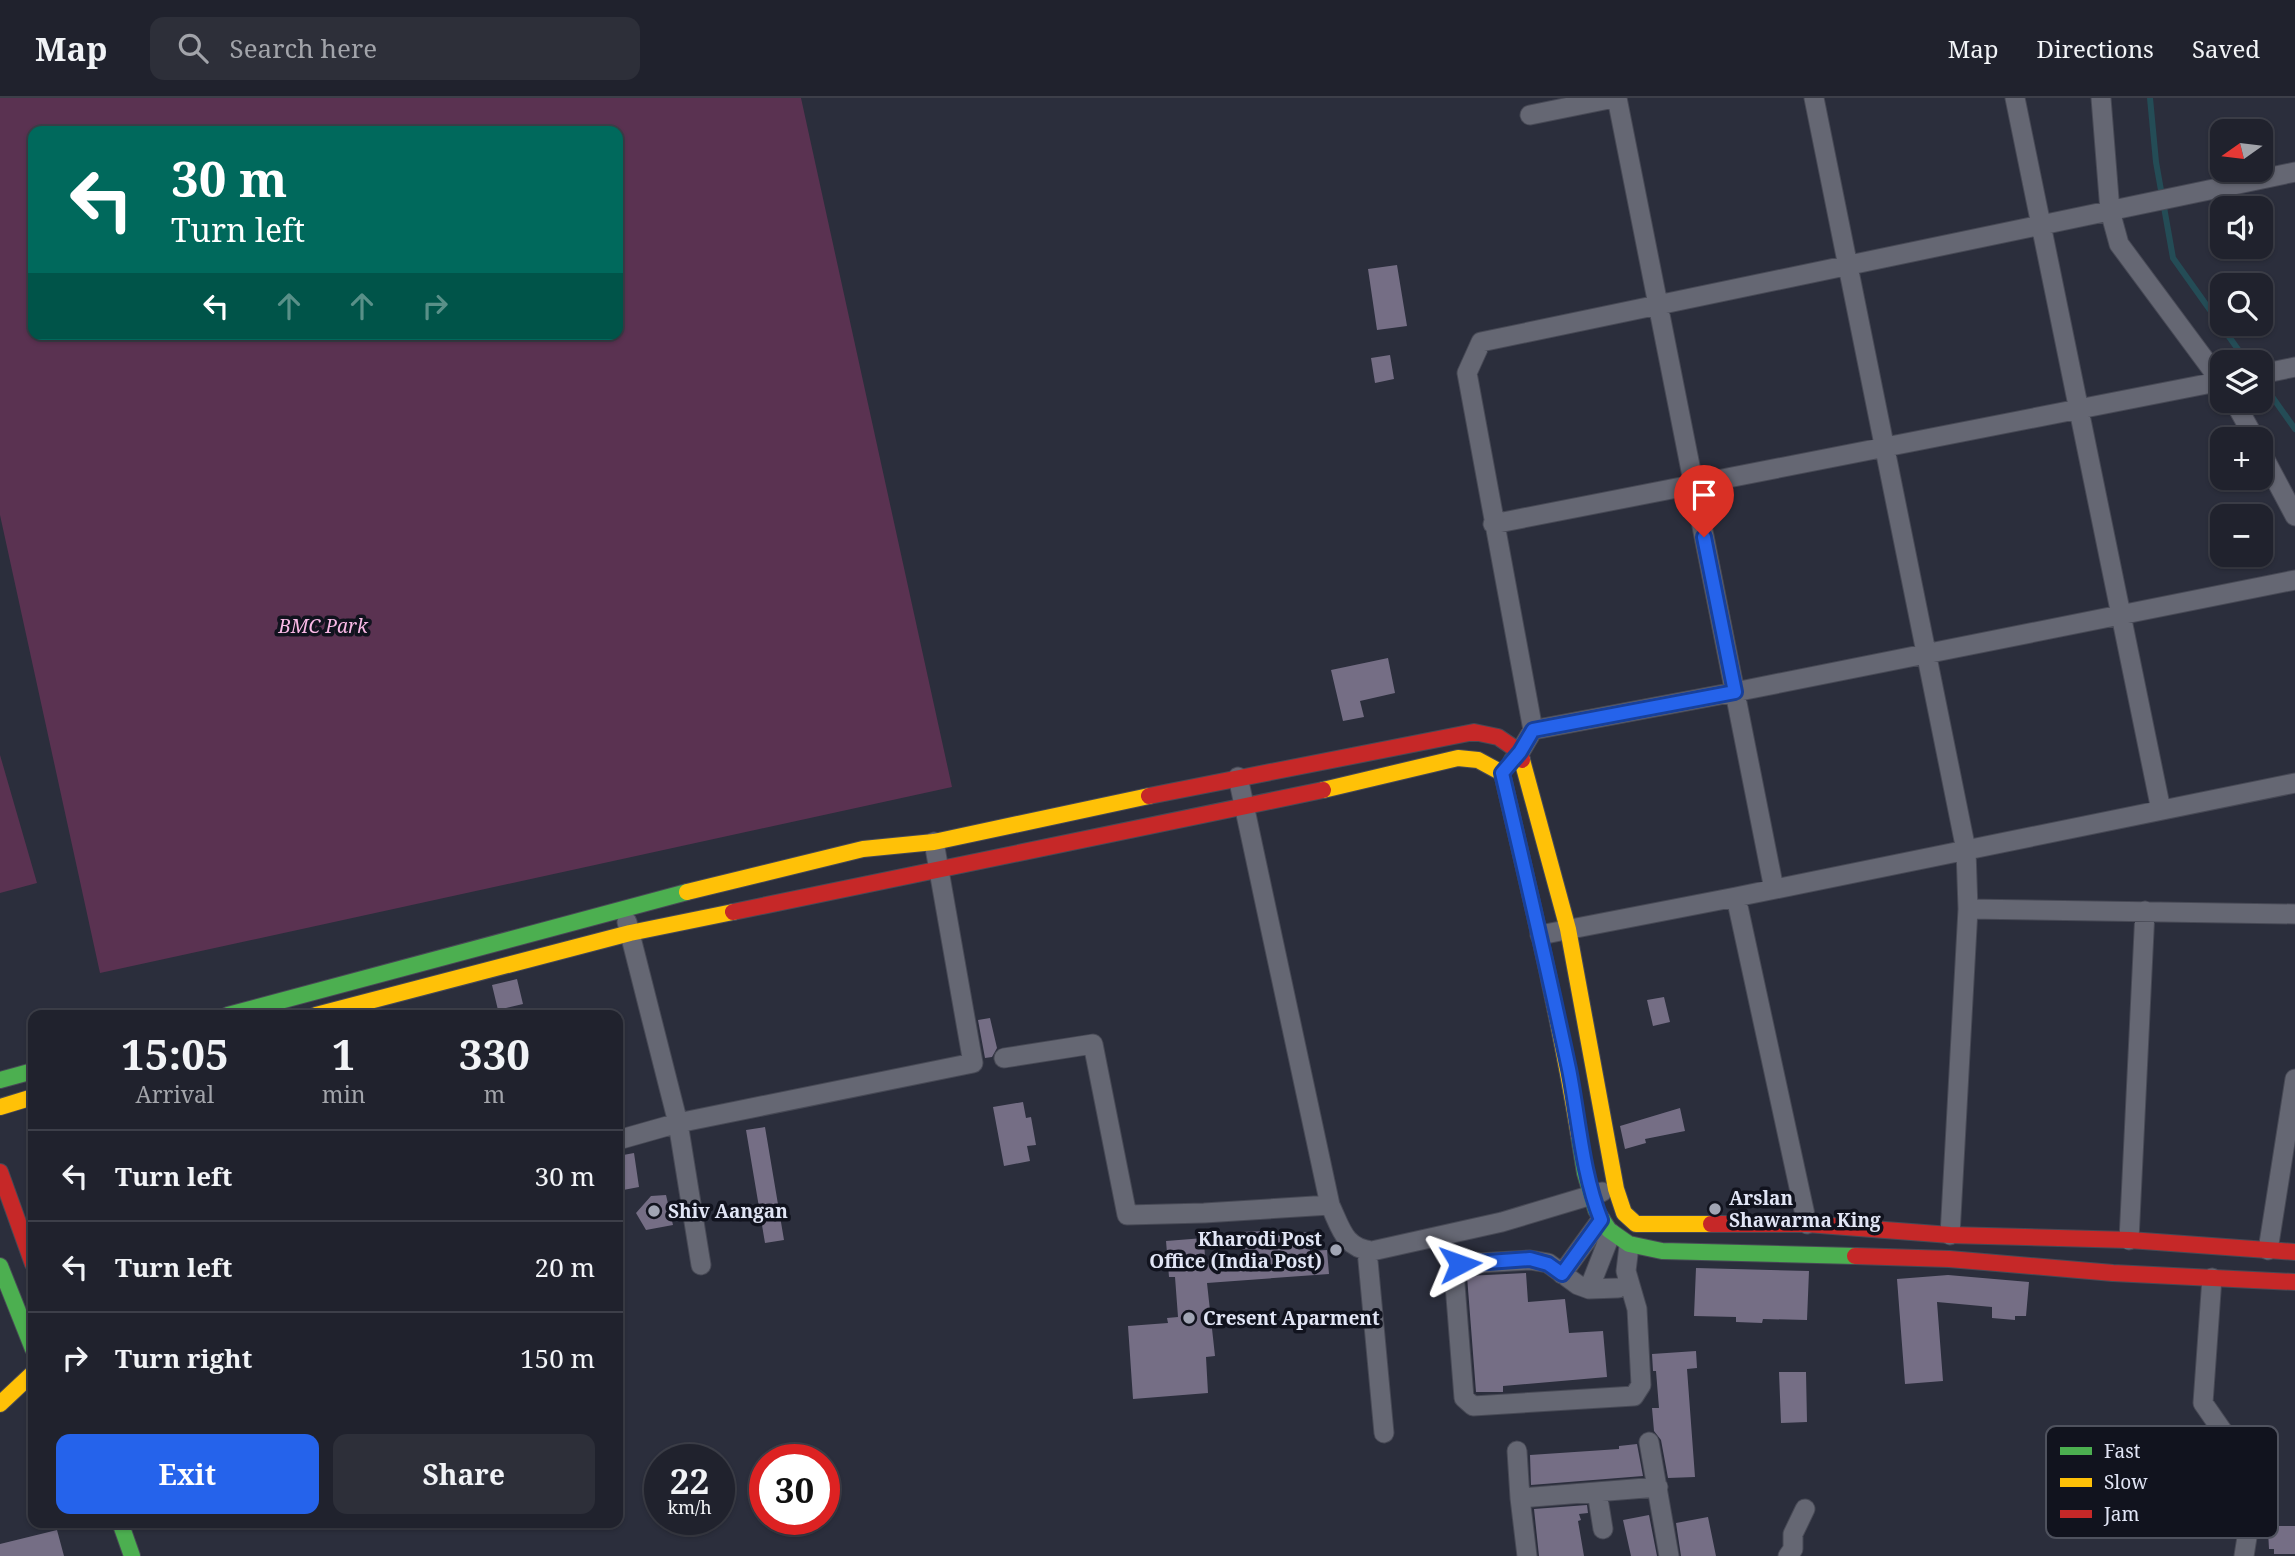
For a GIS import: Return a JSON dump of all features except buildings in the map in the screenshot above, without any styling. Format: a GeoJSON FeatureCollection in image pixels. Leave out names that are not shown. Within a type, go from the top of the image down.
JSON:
{"type":"FeatureCollection","features":[{"type":"Feature","properties":{"kind":"street"},"geometry":{"type":"LineString","coordinates":[[1530,115],[1616,98],[1774,890]]}},
{"type":"Feature","properties":{"kind":"street"},"geometry":{"type":"LineString","coordinates":[[1814,98],[1966,850],[1968,909],[1950,1236]]}},
{"type":"Feature","properties":{"kind":"street"},"geometry":{"type":"LineString","coordinates":[[2015,98],[2161,810]]}},
{"type":"Feature","properties":{"kind":"street"},"geometry":{"type":"LineString","coordinates":[[2101,98],[2110,211],[2119,244],[2210,366]]}},
{"type":"Feature","properties":{"kind":"street"},"geometry":{"type":"LineString","coordinates":[[1502,773],[1520,752],[1533,730],[1466,373],[1481,342],[2295,172]]}},
{"type":"Feature","properties":{"kind":"street"},"geometry":{"type":"LineString","coordinates":[[2273,372],[2295,367]]}},
{"type":"Feature","properties":{"kind":"street"},"geometry":{"type":"LineString","coordinates":[[1493,524],[2210,384]]}},
{"type":"Feature","properties":{"kind":"street"},"geometry":{"type":"LineString","coordinates":[[2273,475],[2295,516]]}},
{"type":"Feature","properties":{"kind":"street"},"geometry":{"type":"LineString","coordinates":[[1533,730],[2295,580]]}},
{"type":"Feature","properties":{"kind":"street"},"geometry":{"type":"LineString","coordinates":[[246,1010],[624,907],[863,849],[934,842],[1238,777],[1474,732],[1498,737],[1520,752],[1568,929],[1616,1189],[1624,1213],[1636,1224],[1807,1224],[1950,1236],[2129,1240],[2295,1252]]}},
{"type":"Feature","properties":{"kind":"street"},"geometry":{"type":"LineString","coordinates":[[1404,746],[1410,770]]}},
{"type":"Feature","properties":{"kind":"street"},"geometry":{"type":"LineString","coordinates":[[335,1010],[630,933],[1294,797],[1458,758],[1478,760],[1502,773],[1569,1073],[1590,1194],[1606,1227],[1629,1246],[1662,1251],[1949,1259],[2113,1273],[2295,1282]]}},
{"type":"Feature","properties":{"kind":"street"},"geometry":{"type":"LineString","coordinates":[[1288,768],[1294,797]]}},
{"type":"Feature","properties":{"kind":"street"},"geometry":{"type":"LineString","coordinates":[[1238,777],[1330,1205],[1347,1240],[1357,1250],[1367,1250],[1502,1222],[1590,1194],[1616,1189]]}},
{"type":"Feature","properties":{"kind":"street"},"geometry":{"type":"LineString","coordinates":[[1540,935],[2295,783]]}},
{"type":"Feature","properties":{"kind":"street"},"geometry":{"type":"LineString","coordinates":[[623,1139],[678,1123],[973,1063],[934,842]]}},
{"type":"Feature","properties":{"kind":"street"},"geometry":{"type":"LineString","coordinates":[[1737,897],[1807,1224]]}},
{"type":"Feature","properties":{"kind":"street"},"geometry":{"type":"LineString","coordinates":[[624,907],[678,1123],[701,1265]]}},
{"type":"Feature","properties":{"kind":"street"},"geometry":{"type":"LineString","coordinates":[[1968,909],[2295,914]]}},
{"type":"Feature","properties":{"kind":"street"},"geometry":{"type":"LineString","coordinates":[[2129,1240],[2145,911]]}},
{"type":"Feature","properties":{"kind":"street"},"geometry":{"type":"LineString","coordinates":[[316,990],[319,1010]]}},
{"type":"Feature","properties":{"kind":"street"},"geometry":{"type":"LineString","coordinates":[[1004,1058],[1093,1044],[1127,1215],[1330,1205]]}},
{"type":"Feature","properties":{"kind":"street"},"geometry":{"type":"LineString","coordinates":[[0,1080],[28,1072]]}},
{"type":"Feature","properties":{"kind":"street"},"geometry":{"type":"LineString","coordinates":[[2268,1250],[2295,1079]]}},
{"type":"Feature","properties":{"kind":"street"},"geometry":{"type":"LineString","coordinates":[[0,1107],[28,1099]]}},
{"type":"Feature","properties":{"kind":"street"},"geometry":{"type":"LineString","coordinates":[[0,1172],[28,1250]]}},
{"type":"Feature","properties":{"kind":"street"},"geometry":{"type":"LineString","coordinates":[[1562,1274],[1606,1227]]}},
{"type":"Feature","properties":{"kind":"street"},"geometry":{"type":"LineString","coordinates":[[1589,1289],[1606,1227]]}},
{"type":"Feature","properties":{"kind":"street"},"geometry":{"type":"LineString","coordinates":[[2027,1266],[2031,1237]]}},
{"type":"Feature","properties":{"kind":"street"},"geometry":{"type":"LineString","coordinates":[[1618,1288],[1589,1289],[1578,1285],[1548,1264],[1530,1259],[1460,1264],[1454,1272],[1464,1398],[1473,1406],[1634,1396],[1641,1385],[1637,1309],[1626,1271],[1629,1246]]}},
{"type":"Feature","properties":{"kind":"street"},"geometry":{"type":"LineString","coordinates":[[1367,1250],[1384,1433]]}},
{"type":"Feature","properties":{"kind":"street"},"geometry":{"type":"LineString","coordinates":[[0,1266],[28,1336]]}},
{"type":"Feature","properties":{"kind":"street"},"geometry":{"type":"LineString","coordinates":[[2212,1278],[2203,1403],[2219,1426]]}},
{"type":"Feature","properties":{"kind":"street"},"geometry":{"type":"LineString","coordinates":[[0,1404],[28,1378]]}},
{"type":"Feature","properties":{"kind":"street"},"geometry":{"type":"LineString","coordinates":[[1649,1442],[1669,1556]]}},
{"type":"Feature","properties":{"kind":"street"},"geometry":{"type":"LineString","coordinates":[[1517,1451],[1527,1556]]}},
{"type":"Feature","properties":{"kind":"street"},"geometry":{"type":"LineString","coordinates":[[1520,1498],[1658,1487]]}},
{"type":"Feature","properties":{"kind":"street"},"geometry":{"type":"LineString","coordinates":[[1597,1492],[1603,1529]]}},
{"type":"Feature","properties":{"kind":"street"},"geometry":{"type":"LineString","coordinates":[[1788,1556],[1793,1549],[1793,1534],[1805,1508]]}},
{"type":"Feature","properties":{"kind":"street"},"geometry":{"type":"LineString","coordinates":[[122,1528],[132,1556]]}},
{"type":"Feature","properties":{"kind":"street"},"geometry":{"type":"LineString","coordinates":[[2244,1556],[2247,1538]]}},
{"type":"Feature","properties":{"kind":"green space","name":"BMC Park"},"geometry":{"type":"Polygon","coordinates":[[[0,98],[801,98],[952,787],[100,973],[0,515],[0,98]]]}},
{"type":"Feature","properties":{"kind":"green space"},"geometry":{"type":"Polygon","coordinates":[[[0,755],[37,883],[0,893],[0,755]]]}},
{"type":"Feature","properties":{"kind":"waterway"},"geometry":{"type":"LineString","coordinates":[[2150,98],[2156,162],[2173,258],[2238,350]]}},
{"type":"Feature","properties":{"kind":"waterway"},"geometry":{"type":"LineString","coordinates":[[2273,398],[2295,429]]}},
{"type":"Feature","properties":{"kind":"traffic: fast"},"geometry":{"type":"LineString","coordinates":[[247,1010],[687,892]]}},
{"type":"Feature","properties":{"kind":"traffic: fast"},"geometry":{"type":"LineString","coordinates":[[0,1080],[28,1072]]}},
{"type":"Feature","properties":{"kind":"traffic: fast"},"geometry":{"type":"LineString","coordinates":[[1579,1136],[1585,1173],[1596,1210],[1609,1230],[1629,1244],[1662,1251],[1855,1256]]}},
{"type":"Feature","properties":{"kind":"traffic: fast"},"geometry":{"type":"LineString","coordinates":[[0,1266],[28,1336]]}},
{"type":"Feature","properties":{"kind":"traffic: fast"},"geometry":{"type":"LineString","coordinates":[[122,1528],[132,1556]]}},
{"type":"Feature","properties":{"kind":"traffic: slow"},"geometry":{"type":"LineString","coordinates":[[1323,790],[1458,758],[1478,760],[1502,773],[1553,999],[1579,1136]]}},
{"type":"Feature","properties":{"kind":"traffic: slow"},"geometry":{"type":"LineString","coordinates":[[1522,760],[1568,929],[1616,1189],[1624,1213],[1636,1224],[1711,1224]]}},
{"type":"Feature","properties":{"kind":"traffic: slow"},"geometry":{"type":"LineString","coordinates":[[687,892],[863,849],[934,842],[1149,796]]}},
{"type":"Feature","properties":{"kind":"traffic: slow"},"geometry":{"type":"LineString","coordinates":[[335,1010],[630,933],[733,912]]}},
{"type":"Feature","properties":{"kind":"traffic: slow"},"geometry":{"type":"LineString","coordinates":[[0,1107],[28,1099]]}},
{"type":"Feature","properties":{"kind":"traffic: slow"},"geometry":{"type":"LineString","coordinates":[[0,1404],[28,1378]]}},
{"type":"Feature","properties":{"kind":"traffic: jam"},"geometry":{"type":"LineString","coordinates":[[1149,796],[1474,732],[1498,737],[1520,752],[1522,760]]}},
{"type":"Feature","properties":{"kind":"traffic: jam"},"geometry":{"type":"LineString","coordinates":[[733,912],[1323,790]]}},
{"type":"Feature","properties":{"kind":"traffic: jam"},"geometry":{"type":"LineString","coordinates":[[0,1172],[28,1250]]}},
{"type":"Feature","properties":{"kind":"traffic: jam"},"geometry":{"type":"LineString","coordinates":[[1711,1224],[1807,1224],[1950,1235],[2129,1240],[2295,1252]]}},
{"type":"Feature","properties":{"kind":"traffic: jam"},"geometry":{"type":"LineString","coordinates":[[1855,1256],[1949,1259],[2113,1273],[2295,1282]]}},
{"type":"Feature","properties":{"kind":"place","name":"Arslan Shawarma King"},"geometry":{"type":"Point","coordinates":[1715,1209]}},
{"type":"Feature","properties":{"kind":"place","name":"Shiv Aangan"},"geometry":{"type":"Point","coordinates":[654,1211]}},
{"type":"Feature","properties":{"kind":"place","name":"Kharodi Post Office (India Post)"},"geometry":{"type":"Point","coordinates":[1336,1250]}},
{"type":"Feature","properties":{"kind":"place","name":"Cresent Aparment"},"geometry":{"type":"Point","coordinates":[1189,1318]}},
{"type":"Feature","properties":{"kind":"route"},"geometry":{"type":"LineString","coordinates":[[1460,1264],[1530,1259],[1548,1264],[1562,1274],[1601,1220],[1590,1194],[1569,1073],[1502,773],[1520,752],[1533,730],[1735,692],[1704,537]]}}]}
